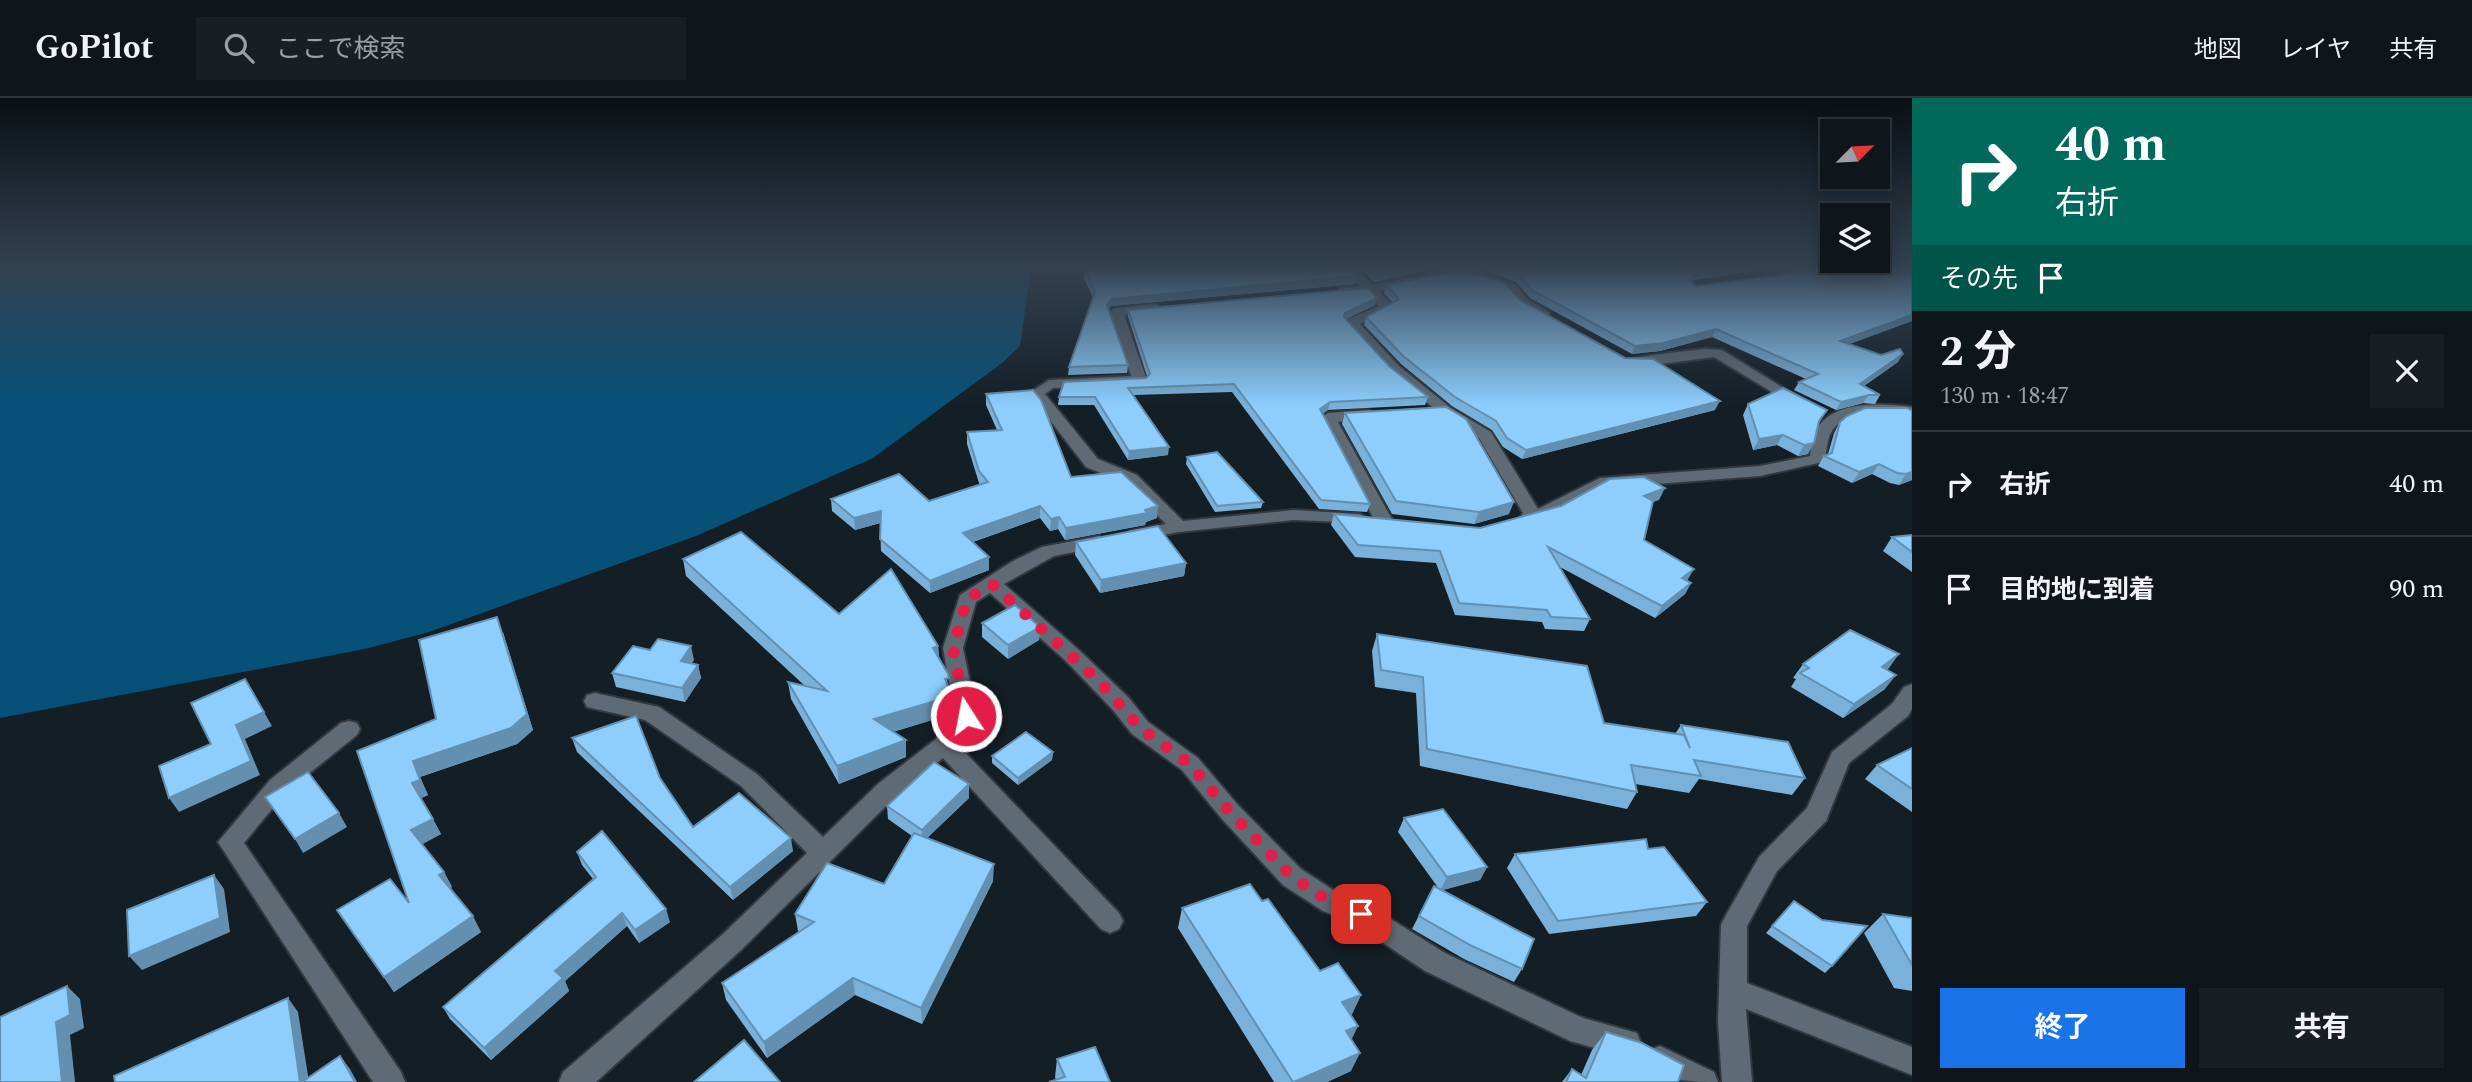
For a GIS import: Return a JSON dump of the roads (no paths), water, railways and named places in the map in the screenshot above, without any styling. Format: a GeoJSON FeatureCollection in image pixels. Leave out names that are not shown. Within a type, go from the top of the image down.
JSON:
{"type":"FeatureCollection","features":[{"type":"Feature","properties":{"kind":"street"},"geometry":{"type":"LineString","coordinates":[[1117,314],[1140,380],[1049,384],[1037,393],[1092,463],[1131,479],[1179,527]]}},
{"type":"Feature","properties":{"kind":"street"},"geometry":{"type":"LineString","coordinates":[[1372,314],[1352,323],[1394,369],[1446,411],[1485,435],[1533,516]]}},
{"type":"Feature","properties":{"kind":"street"},"geometry":{"type":"LineString","coordinates":[[1542,314],[1558,323]]}},
{"type":"Feature","properties":{"kind":"street"},"geometry":{"type":"LineString","coordinates":[[1617,355],[1628,361],[1647,363],[1703,352],[1717,353],[1759,375],[1789,397],[1837,419]]}},
{"type":"Feature","properties":{"kind":"street"},"geometry":{"type":"LineString","coordinates":[[1420,412],[1446,411]]}},
{"type":"Feature","properties":{"kind":"street"},"geometry":{"type":"LineString","coordinates":[[1510,522],[1549,511],[1600,483],[1760,471],[1817,459],[1824,431],[1842,415],[1860,411],[1912,412]]}},
{"type":"Feature","properties":{"kind":"street"},"geometry":{"type":"LineString","coordinates":[[1380,415],[1328,418],[1384,521]]}},
{"type":"Feature","properties":{"kind":"street"},"geometry":{"type":"LineString","coordinates":[[574,1082],[732,942],[887,790],[944,745],[966,716],[953,648],[967,599],[1020,565],[1049,551],[1179,527],[1294,514],[1410,524]]}},
{"type":"Feature","properties":{"kind":"street"},"geometry":{"type":"LineString","coordinates":[[992,584],[1101,683],[1140,728],[1190,764],[1229,811],[1292,877],[1332,903],[1361,914],[1435,962],[1580,1031],[1633,1045],[1703,1082]]}},
{"type":"Feature","properties":{"kind":"street"},"geometry":{"type":"LineString","coordinates":[[1737,1082],[1732,990],[1734,925],[1768,864],[1817,814],[1840,758],[1900,710],[1912,692]]}},
{"type":"Feature","properties":{"kind":"street"},"geometry":{"type":"LineString","coordinates":[[595,701],[652,713],[749,780],[823,853]]}},
{"type":"Feature","properties":{"kind":"street"},"geometry":{"type":"LineString","coordinates":[[348,729],[278,786],[230,842],[390,1082]]}},
{"type":"Feature","properties":{"kind":"street"},"geometry":{"type":"LineString","coordinates":[[944,745],[1110,921]]}},
{"type":"Feature","properties":{"kind":"street"},"geometry":{"type":"LineString","coordinates":[[1732,990],[1912,1061]]}}]}
